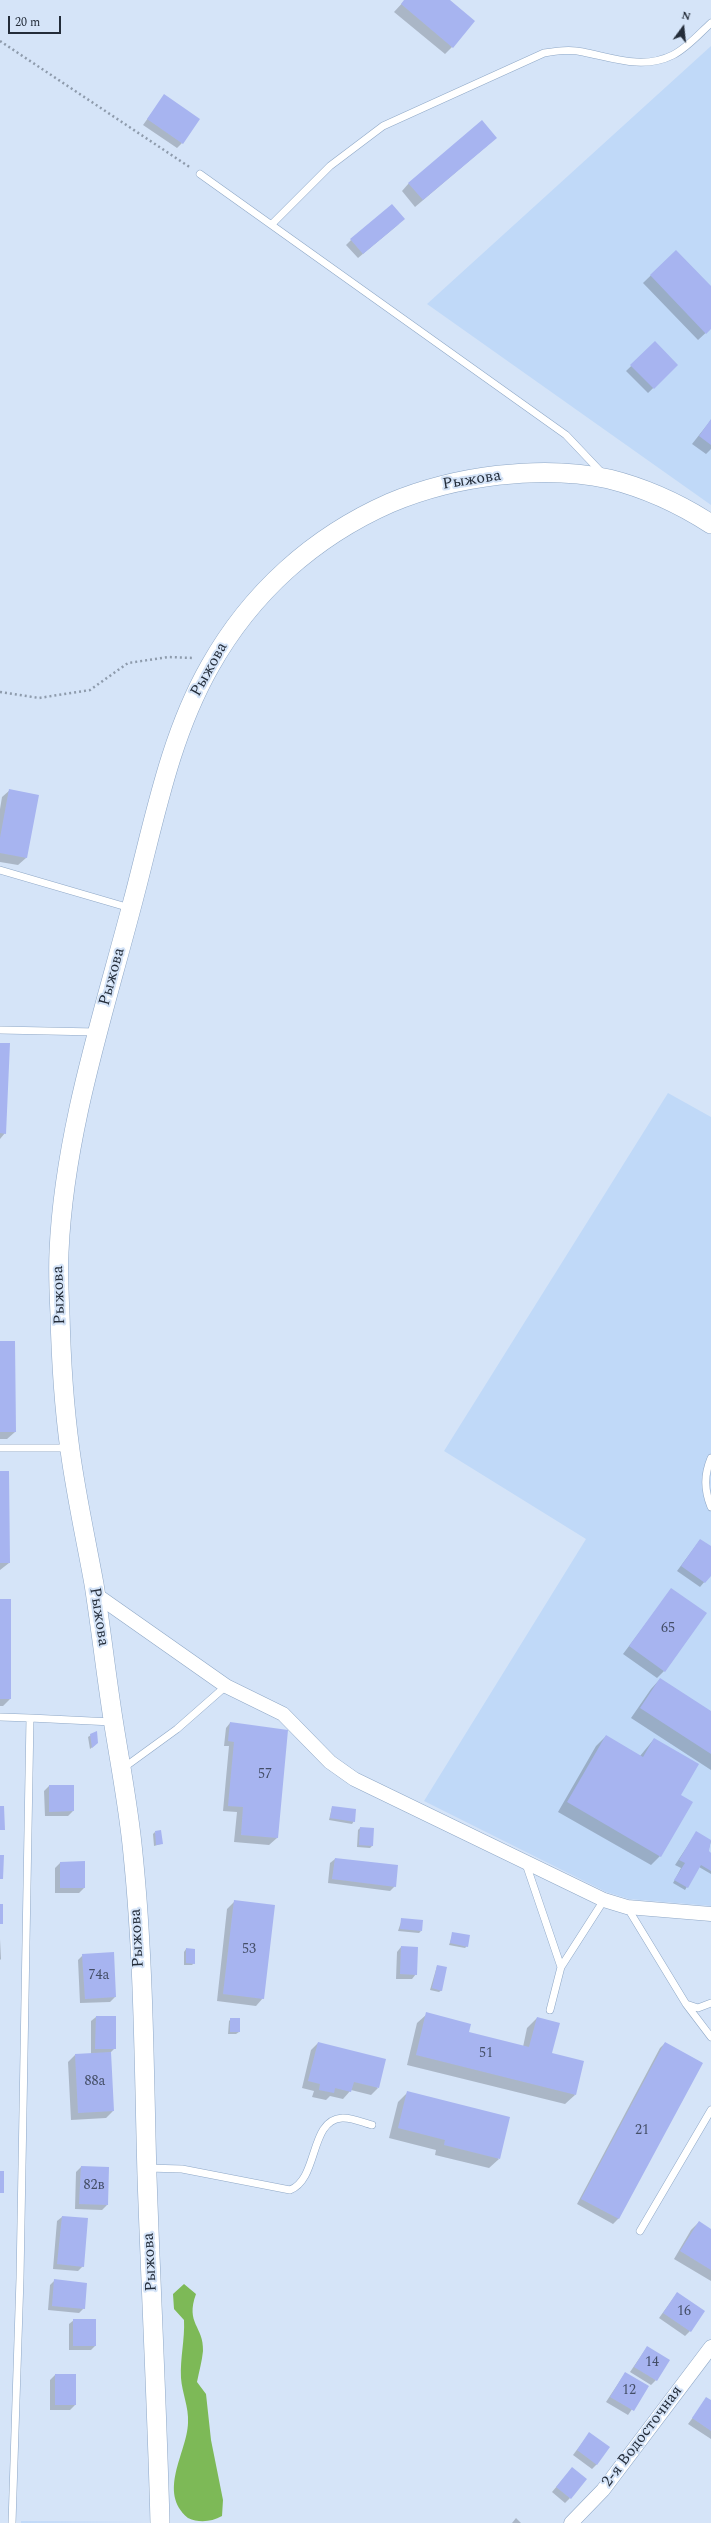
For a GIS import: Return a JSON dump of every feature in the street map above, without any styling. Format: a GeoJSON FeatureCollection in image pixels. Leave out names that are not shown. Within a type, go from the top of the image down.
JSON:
{"type":"FeatureCollection","features":[{"type":"Feature","properties":{"kind":"street","name":"Рыжова"},"geometry":{"type":"LineString","coordinates":[[160,2523],[157,2384],[147,2168],[140,1952],[133,1854],[122,1769],[95,1594],[70,1448],[60,1322],[58,1252],[70,1155],[79,1109],[168,768],[188,713],[214,660],[246,613],[291,565],[337,530],[386,505],[417,492],[452,482],[492,476],[571,474],[608,479],[656,494],[711,524]]}},
{"type":"Feature","properties":{"kind":"street"},"geometry":{"type":"LineString","coordinates":[[95,1594],[226,1686],[283,1714],[330,1762],[354,1779],[604,1900],[627,1907],[711,1914]]}},
{"type":"Feature","properties":{"kind":"street","name":"2-я Водосточная"},"geometry":{"type":"LineString","coordinates":[[571,2523],[603,2490],[711,2348]]}},
{"type":"Feature","properties":{"kind":"lane"},"geometry":{"type":"LineString","coordinates":[[272,224],[330,166],[383,126],[446,97],[544,53],[561,50],[583,52],[611,60],[642,62],[659,60],[674,54],[711,23]]}},
{"type":"Feature","properties":{"kind":"lane"},"geometry":{"type":"LineString","coordinates":[[200,174],[566,435],[608,479]]}},
{"type":"Feature","properties":{"kind":"lane"},"geometry":{"type":"LineString","coordinates":[[0,870],[131,908]]}},
{"type":"Feature","properties":{"kind":"lane"},"geometry":{"type":"LineString","coordinates":[[0,1030],[99,1032]]}},
{"type":"Feature","properties":{"kind":"lane"},"geometry":{"type":"LineString","coordinates":[[0,1448],[70,1448]]}},
{"type":"Feature","properties":{"kind":"lane"},"geometry":{"type":"LineString","coordinates":[[711,1458],[706,1470],[705,1491],[711,1507]]}},
{"type":"Feature","properties":{"kind":"lane"},"geometry":{"type":"LineString","coordinates":[[122,1769],[177,1730],[226,1686]]}},
{"type":"Feature","properties":{"kind":"lane"},"geometry":{"type":"LineString","coordinates":[[0,1717],[114,1722]]}},
{"type":"Feature","properties":{"kind":"lane"},"geometry":{"type":"LineString","coordinates":[[12,2523],[20,2270],[30,1718]]}},
{"type":"Feature","properties":{"kind":"lane"},"geometry":{"type":"LineString","coordinates":[[526,1863],[561,1967]]}},
{"type":"Feature","properties":{"kind":"lane"},"geometry":{"type":"LineString","coordinates":[[550,2010],[561,1967],[604,1900]]}},
{"type":"Feature","properties":{"kind":"lane"},"geometry":{"type":"LineString","coordinates":[[627,1907],[686,2004],[711,2037]]}},
{"type":"Feature","properties":{"kind":"lane"},"geometry":{"type":"LineString","coordinates":[[686,2004],[698,2008],[711,2003]]}},
{"type":"Feature","properties":{"kind":"lane"},"geometry":{"type":"LineString","coordinates":[[640,2231],[711,2110]]}},
{"type":"Feature","properties":{"kind":"lane"},"geometry":{"type":"LineString","coordinates":[[147,2168],[182,2169],[290,2190],[299,2187],[305,2178],[321,2133],[329,2123],[342,2118],[372,2125]]}},
{"type":"Feature","properties":{"kind":"path"},"geometry":{"type":"LineString","coordinates":[[0,41],[200,174]]}},
{"type":"Feature","properties":{"kind":"path"},"geometry":{"type":"LineString","coordinates":[[0,692],[39,698],[53,696],[90,690],[128,663],[168,658],[214,660]]}},
{"type":"Feature","properties":{"kind":"shaded area"},"geometry":{"type":"Polygon","coordinates":[[[711,46],[711,505],[427,304],[711,46]]]}},
{"type":"Feature","properties":{"kind":"shaded area"},"geometry":{"type":"Polygon","coordinates":[[[668,1093],[711,1117],[711,1906],[629,1899],[606,1892],[424,1801],[586,1539],[444,1451],[668,1093]]]}},
{"type":"Feature","properties":{"kind":"shaded area"},"geometry":{"type":"Polygon","coordinates":[[[21,2521],[145,2522],[21,2523],[21,2521]]]}},
{"type":"Feature","properties":{"kind":"green space"},"geometry":{"type":"Polygon","coordinates":[[[184,2284],[196,2294],[193,2304],[194,2319],[203,2343],[203,2351],[197,2382],[206,2394],[211,2440],[223,2500],[222,2516],[214,2520],[205,2521],[196,2521],[188,2518],[179,2508],[175,2496],[174,2484],[186,2435],[188,2417],[181,2378],[184,2320],[174,2309],[173,2294],[184,2284]]]}},
{"type":"Feature","properties":{"kind":"building"},"geometry":{"type":"Polygon","coordinates":[[[404,0],[450,0],[475,21],[453,48],[401,4],[404,0]]]}},
{"type":"Feature","properties":{"kind":"building"},"geometry":{"type":"Polygon","coordinates":[[[164,94],[200,119],[183,144],[147,119],[164,94]]]}},
{"type":"Feature","properties":{"kind":"building"},"geometry":{"type":"Polygon","coordinates":[[[482,120],[497,138],[423,200],[408,183],[482,120]]]}},
{"type":"Feature","properties":{"kind":"building"},"geometry":{"type":"Polygon","coordinates":[[[392,204],[405,219],[363,254],[350,239],[392,204]]]}},
{"type":"Feature","properties":{"kind":"building"},"geometry":{"type":"Polygon","coordinates":[[[676,250],[711,286],[711,329],[706,334],[650,275],[676,250]]]}},
{"type":"Feature","properties":{"kind":"building"},"geometry":{"type":"Polygon","coordinates":[[[655,341],[678,365],[654,389],[630,365],[655,341]]]}},
{"type":"Feature","properties":{"kind":"building"},"geometry":{"type":"Polygon","coordinates":[[[711,419],[711,445],[699,436],[711,419]]]}},
{"type":"Feature","properties":{"kind":"building"},"geometry":{"type":"Polygon","coordinates":[[[9,789],[39,795],[27,858],[0,853],[0,838],[9,789]]]}},
{"type":"Feature","properties":{"kind":"building"},"geometry":{"type":"Polygon","coordinates":[[[0,1043],[10,1043],[6,1134],[0,1133],[0,1043]]]}},
{"type":"Feature","properties":{"kind":"building"},"geometry":{"type":"Polygon","coordinates":[[[0,1341],[15,1341],[16,1432],[0,1432],[0,1341]]]}},
{"type":"Feature","properties":{"kind":"building"},"geometry":{"type":"Polygon","coordinates":[[[0,1471],[9,1471],[10,1563],[0,1563],[0,1471]]]}},
{"type":"Feature","properties":{"kind":"building"},"geometry":{"type":"Polygon","coordinates":[[[700,1539],[711,1546],[711,1576],[705,1583],[681,1566],[700,1539]]]}},
{"type":"Feature","properties":{"kind":"building"},"geometry":{"type":"Polygon","coordinates":[[[671,1588],[707,1613],[665,1672],[629,1646],[671,1588]]]}},
{"type":"Feature","properties":{"kind":"building"},"geometry":{"type":"Polygon","coordinates":[[[0,1599],[11,1599],[11,1699],[0,1699],[0,1599]]]}},
{"type":"Feature","properties":{"kind":"building"},"geometry":{"type":"Polygon","coordinates":[[[660,1678],[711,1711],[711,1754],[640,1708],[660,1678]]]}},
{"type":"Feature","properties":{"kind":"building"},"geometry":{"type":"Polygon","coordinates":[[[230,1722],[288,1730],[278,1838],[241,1835],[243,1807],[228,1806],[234,1742],[228,1741],[230,1722]]]}},
{"type":"Feature","properties":{"kind":"building"},"geometry":{"type":"Polygon","coordinates":[[[97,1731],[98,1743],[92,1748],[90,1734],[97,1731]]]}},
{"type":"Feature","properties":{"kind":"building"},"geometry":{"type":"Polygon","coordinates":[[[606,1735],[643,1757],[654,1738],[699,1764],[681,1795],[693,1802],[661,1857],[567,1802],[606,1735]]]}},
{"type":"Feature","properties":{"kind":"building"},"geometry":{"type":"Polygon","coordinates":[[[49,1785],[74,1785],[74,1811],[49,1812],[49,1785]]]}},
{"type":"Feature","properties":{"kind":"building"},"geometry":{"type":"Polygon","coordinates":[[[0,1806],[4,1806],[5,1830],[0,1830],[0,1806]]]}},
{"type":"Feature","properties":{"kind":"building"},"geometry":{"type":"Polygon","coordinates":[[[332,1806],[356,1809],[355,1822],[330,1818],[332,1806]]]}},
{"type":"Feature","properties":{"kind":"building"},"geometry":{"type":"Polygon","coordinates":[[[360,1827],[374,1828],[373,1846],[359,1845],[360,1827]]]}},
{"type":"Feature","properties":{"kind":"building"},"geometry":{"type":"Polygon","coordinates":[[[161,1830],[163,1844],[156,1845],[155,1831],[161,1830]]]}},
{"type":"Feature","properties":{"kind":"building"},"geometry":{"type":"Polygon","coordinates":[[[696,1831],[711,1840],[709,1851],[711,1853],[711,1871],[701,1865],[688,1888],[674,1880],[685,1863],[679,1860],[696,1831]]]}},
{"type":"Feature","properties":{"kind":"building"},"geometry":{"type":"Polygon","coordinates":[[[0,1855],[4,1855],[3,1879],[0,1879],[0,1855]]]}},
{"type":"Feature","properties":{"kind":"building"},"geometry":{"type":"Polygon","coordinates":[[[335,1858],[398,1865],[396,1887],[332,1879],[335,1858]]]}},
{"type":"Feature","properties":{"kind":"building"},"geometry":{"type":"Polygon","coordinates":[[[85,1861],[85,1888],[60,1888],[60,1862],[85,1861]]]}},
{"type":"Feature","properties":{"kind":"building"},"geometry":{"type":"Polygon","coordinates":[[[234,1900],[275,1905],[264,1999],[223,1994],[234,1900]]]}},
{"type":"Feature","properties":{"kind":"building"},"geometry":{"type":"Polygon","coordinates":[[[0,1904],[3,1904],[3,1924],[0,1924],[0,1904]]]}},
{"type":"Feature","properties":{"kind":"building"},"geometry":{"type":"Polygon","coordinates":[[[401,1918],[423,1920],[422,1931],[400,1929],[401,1918]]]}},
{"type":"Feature","properties":{"kind":"building"},"geometry":{"type":"Polygon","coordinates":[[[452,1932],[470,1935],[468,1947],[450,1943],[452,1932]]]}},
{"type":"Feature","properties":{"kind":"building"},"geometry":{"type":"Polygon","coordinates":[[[401,1946],[418,1947],[417,1975],[400,1974],[401,1946]]]}},
{"type":"Feature","properties":{"kind":"building"},"geometry":{"type":"Polygon","coordinates":[[[186,1948],[195,1949],[195,1964],[186,1963],[186,1948]]]}},
{"type":"Feature","properties":{"kind":"building"},"geometry":{"type":"Polygon","coordinates":[[[114,1952],[116,1997],[85,1999],[82,1954],[114,1952]]]}},
{"type":"Feature","properties":{"kind":"building"},"geometry":{"type":"Polygon","coordinates":[[[437,1965],[447,1967],[442,1991],[432,1988],[437,1965]]]}},
{"type":"Feature","properties":{"kind":"building"},"geometry":{"type":"Polygon","coordinates":[[[426,2012],[471,2024],[469,2032],[529,2047],[537,2017],[560,2023],[552,2053],[584,2061],[576,2095],[416,2055],[426,2012]]]}},
{"type":"Feature","properties":{"kind":"building"},"geometry":{"type":"Polygon","coordinates":[[[96,2016],[116,2016],[116,2049],[95,2049],[96,2016]]]}},
{"type":"Feature","properties":{"kind":"building"},"geometry":{"type":"Polygon","coordinates":[[[230,2018],[240,2018],[240,2032],[230,2032],[230,2018]]]}},
{"type":"Feature","properties":{"kind":"building"},"geometry":{"type":"Polygon","coordinates":[[[318,2042],[386,2059],[379,2088],[354,2082],[351,2092],[335,2088],[334,2093],[319,2090],[320,2084],[308,2081],[318,2042]]]}},
{"type":"Feature","properties":{"kind":"building"},"geometry":{"type":"Polygon","coordinates":[[[665,2042],[703,2063],[619,2219],[581,2199],[665,2042]]]}},
{"type":"Feature","properties":{"kind":"building"},"geometry":{"type":"Polygon","coordinates":[[[111,2052],[114,2111],[78,2113],[75,2054],[111,2052]]]}},
{"type":"Feature","properties":{"kind":"building"},"geometry":{"type":"Polygon","coordinates":[[[407,2091],[510,2117],[500,2159],[444,2145],[445,2140],[398,2128],[407,2091]]]}},
{"type":"Feature","properties":{"kind":"building"},"geometry":{"type":"Polygon","coordinates":[[[81,2166],[109,2167],[108,2205],[79,2204],[81,2166]]]}},
{"type":"Feature","properties":{"kind":"building"},"geometry":{"type":"Polygon","coordinates":[[[0,2171],[4,2171],[4,2193],[0,2193],[0,2171]]]}},
{"type":"Feature","properties":{"kind":"building"},"geometry":{"type":"Polygon","coordinates":[[[62,2216],[88,2218],[84,2267],[57,2264],[62,2216]]]}},
{"type":"Feature","properties":{"kind":"building"},"geometry":{"type":"Polygon","coordinates":[[[699,2221],[711,2229],[711,2270],[680,2251],[699,2221]]]}},
{"type":"Feature","properties":{"kind":"building"},"geometry":{"type":"Polygon","coordinates":[[[54,2279],[87,2283],[85,2309],[52,2306],[54,2279]]]}},
{"type":"Feature","properties":{"kind":"building"},"geometry":{"type":"Polygon","coordinates":[[[677,2292],[705,2311],[691,2332],[663,2313],[677,2292]]]}},
{"type":"Feature","properties":{"kind":"building"},"geometry":{"type":"Polygon","coordinates":[[[73,2319],[96,2319],[96,2346],[73,2346],[73,2319]]]}},
{"type":"Feature","properties":{"kind":"building"},"geometry":{"type":"Polygon","coordinates":[[[647,2346],[670,2360],[657,2381],[634,2367],[647,2346]]]}},
{"type":"Feature","properties":{"kind":"building"},"geometry":{"type":"Polygon","coordinates":[[[625,2372],[649,2386],[634,2411],[610,2397],[625,2372]]]}},
{"type":"Feature","properties":{"kind":"building"},"geometry":{"type":"Polygon","coordinates":[[[55,2374],[76,2374],[76,2405],[55,2405],[55,2374]]]}},
{"type":"Feature","properties":{"kind":"building"},"geometry":{"type":"Polygon","coordinates":[[[706,2397],[711,2400],[711,2431],[692,2418],[706,2397]]]}},
{"type":"Feature","properties":{"kind":"building"},"geometry":{"type":"Polygon","coordinates":[[[589,2432],[610,2447],[597,2465],[577,2450],[589,2432]]]}},
{"type":"Feature","properties":{"kind":"building"},"geometry":{"type":"Polygon","coordinates":[[[572,2467],[587,2479],[571,2499],[556,2487],[572,2467]]]}}]}
